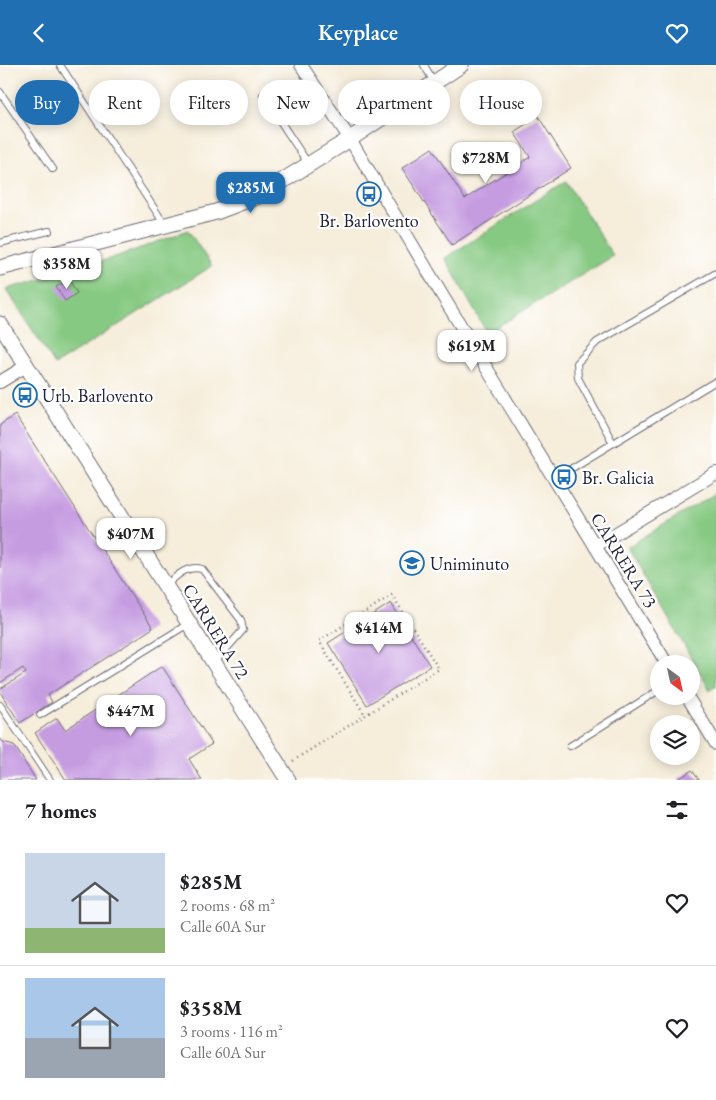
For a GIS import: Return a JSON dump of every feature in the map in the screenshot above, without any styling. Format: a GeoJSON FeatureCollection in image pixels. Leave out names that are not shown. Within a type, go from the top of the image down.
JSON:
{"type":"FeatureCollection","features":[{"type":"Feature","properties":{"kind":"street","name":"CARRERA 73"},"geometry":{"type":"LineString","coordinates":[[301,65],[350,139],[662,655]]}},
{"type":"Feature","properties":{"kind":"street"},"geometry":{"type":"LineString","coordinates":[[437,80],[461,65]]}},
{"type":"Feature","properties":{"kind":"street"},"geometry":{"type":"LineString","coordinates":[[0,268],[216,212],[258,196],[371,125]]}},
{"type":"Feature","properties":{"kind":"street","name":"CARRERA 72"},"geometry":{"type":"LineString","coordinates":[[0,324],[288,780]]}},
{"type":"Feature","properties":{"kind":"street"},"geometry":{"type":"LineString","coordinates":[[0,382],[26,366]]}},
{"type":"Feature","properties":{"kind":"street"},"geometry":{"type":"LineString","coordinates":[[595,546],[716,473]]}},
{"type":"Feature","properties":{"kind":"street"},"geometry":{"type":"LineString","coordinates":[[692,705],[716,744]]}},
{"type":"Feature","properties":{"kind":"lane"},"geometry":{"type":"LineString","coordinates":[[60,65],[165,226]]}},
{"type":"Feature","properties":{"kind":"lane"},"geometry":{"type":"LineString","coordinates":[[424,65],[433,80]]}},
{"type":"Feature","properties":{"kind":"lane"},"geometry":{"type":"LineString","coordinates":[[0,92],[53,169]]}},
{"type":"Feature","properties":{"kind":"lane"},"geometry":{"type":"LineString","coordinates":[[283,125],[309,165]]}},
{"type":"Feature","properties":{"kind":"lane"},"geometry":{"type":"LineString","coordinates":[[0,243],[49,231]]}},
{"type":"Feature","properties":{"kind":"lane"},"geometry":{"type":"LineString","coordinates":[[613,443],[578,378],[577,363],[597,343],[716,273]]}},
{"type":"Feature","properties":{"kind":"lane"},"geometry":{"type":"LineString","coordinates":[[554,479],[716,381]]}},
{"type":"Feature","properties":{"kind":"lane"},"geometry":{"type":"LineString","coordinates":[[165,586],[185,570],[194,567],[202,569],[241,620],[243,630],[214,663]]}},
{"type":"Feature","properties":{"kind":"lane"},"geometry":{"type":"LineString","coordinates":[[40,715],[189,623]]}},
{"type":"Feature","properties":{"kind":"lane"},"geometry":{"type":"LineString","coordinates":[[570,746],[650,696]]}},
{"type":"Feature","properties":{"kind":"lane"},"geometry":{"type":"LineString","coordinates":[[0,705],[50,780]]}},
{"type":"Feature","properties":{"kind":"path"},"geometry":{"type":"LineString","coordinates":[[293,761],[366,715],[439,669],[392,595],[319,641],[366,715]]}},
{"type":"Feature","properties":{"kind":"green space"},"geometry":{"type":"Polygon","coordinates":[[[566,181],[613,256],[487,333],[445,258],[566,181]]]}},
{"type":"Feature","properties":{"kind":"green space"},"geometry":{"type":"Polygon","coordinates":[[[188,230],[212,266],[55,365],[6,289],[98,263],[188,230]]]}},
{"type":"Feature","properties":{"kind":"green space"},"geometry":{"type":"Polygon","coordinates":[[[716,493],[716,686],[710,690],[700,673],[700,655],[690,655],[627,547],[716,493]]]}},
{"type":"Feature","properties":{"kind":"building"},"geometry":{"type":"Polygon","coordinates":[[[542,122],[571,168],[452,245],[402,168],[432,148],[465,199],[530,157],[514,132],[524,125],[542,125],[542,122]]]}},
{"type":"Feature","properties":{"kind":"building"},"geometry":{"type":"Polygon","coordinates":[[[69,280],[77,293],[65,301],[56,287],[69,280]]]}},
{"type":"Feature","properties":{"kind":"building"},"geometry":{"type":"Polygon","coordinates":[[[15,415],[153,628],[48,695],[52,702],[20,723],[0,692],[0,689],[26,673],[23,668],[0,683],[0,425],[15,415]]]}},
{"type":"Feature","properties":{"kind":"building"},"geometry":{"type":"Polygon","coordinates":[[[391,603],[430,666],[367,705],[328,643],[391,603]]]}},
{"type":"Feature","properties":{"kind":"building"},"geometry":{"type":"Polygon","coordinates":[[[162,666],[212,744],[189,759],[202,780],[66,780],[35,733],[57,718],[65,730],[162,666]]]}},
{"type":"Feature","properties":{"kind":"building"},"geometry":{"type":"Polygon","coordinates":[[[0,738],[3,742],[14,745],[36,780],[0,780],[0,738]]]}},
{"type":"Feature","properties":{"kind":"building"},"geometry":{"type":"Polygon","coordinates":[[[692,770],[699,780],[677,780],[692,770]]]}},
{"type":"Feature","properties":{"kind":"place","name":"Br. Barlovento"},"geometry":{"type":"Point","coordinates":[369,194]}},
{"type":"Feature","properties":{"kind":"place","name":"Urb. Barlovento"},"geometry":{"type":"Point","coordinates":[25,395]}},
{"type":"Feature","properties":{"kind":"place","name":"Br. Galicia"},"geometry":{"type":"Point","coordinates":[564,477]}},
{"type":"Feature","properties":{"kind":"place","name":"Uniminuto"},"geometry":{"type":"Point","coordinates":[412,563]}}]}
